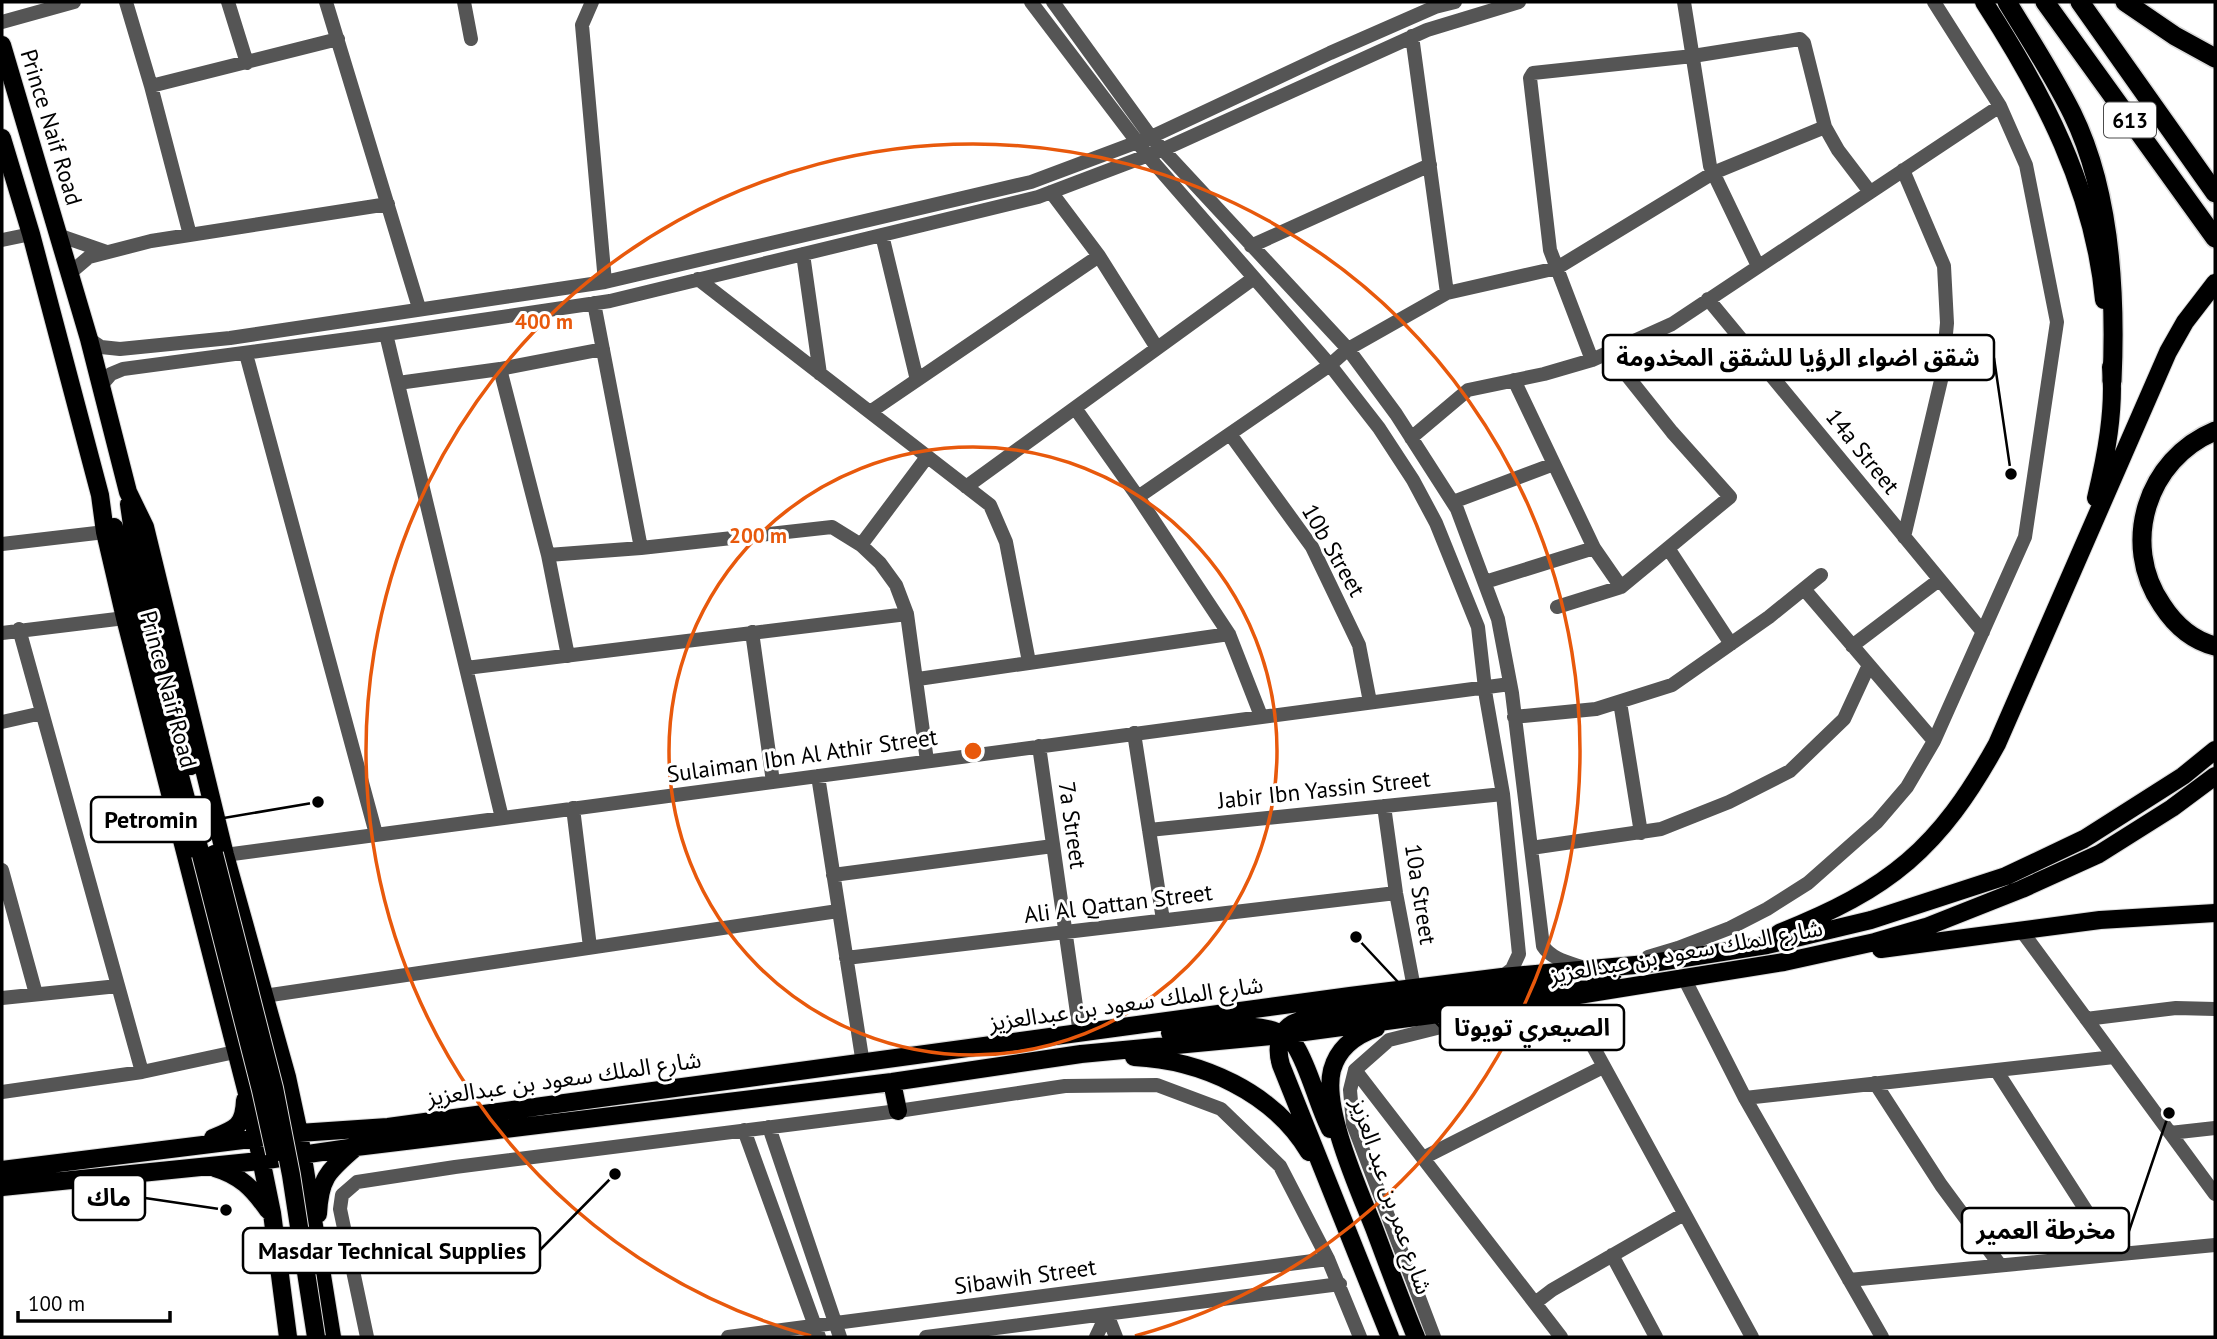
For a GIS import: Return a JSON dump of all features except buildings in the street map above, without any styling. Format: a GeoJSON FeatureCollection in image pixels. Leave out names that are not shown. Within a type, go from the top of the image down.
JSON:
{"type":"FeatureCollection","features":[{"type":"Feature","properties":{"kind":"highway"},"geometry":{"type":"LineString","coordinates":[[2007,2],[2072,113],[2086,147],[2105,230],[2111,277],[2115,328],[2112,381]]}},
{"type":"Feature","properties":{"kind":"highway","name":"613"},"geometry":{"type":"LineString","coordinates":[[2045,2],[2215,238]]}},
{"type":"Feature","properties":{"kind":"highway","name":"613"},"geometry":{"type":"LineString","coordinates":[[2080,2],[2215,193]]}},
{"type":"Feature","properties":{"kind":"highway"},"geometry":{"type":"LineString","coordinates":[[2125,2],[2175,36],[2215,58]]}},
{"type":"Feature","properties":{"kind":"highway"},"geometry":{"type":"LineString","coordinates":[[2215,431],[2200,438],[2164,470],[2143,514],[2142,557],[2156,596],[2171,618],[2185,633],[2215,646]]}},
{"type":"Feature","properties":{"kind":"main road"},"geometry":{"type":"LineString","coordinates":[[1978,2],[1989,9],[2015,50],[2073,166],[2096,247],[2103,285],[2112,381],[2101,478],[2092,513],[2048,626]]}},
{"type":"Feature","properties":{"kind":"main road","name":"Prince Naif Road"},"geometry":{"type":"LineString","coordinates":[[2,45],[89,339],[128,492],[132,530],[151,612],[213,855]]}},
{"type":"Feature","properties":{"kind":"main road","name":"Prince Naif Road"},"geometry":{"type":"LineString","coordinates":[[3,145],[31,234],[100,495],[104,532],[257,1138],[272,1217],[288,1337]]}},
{"type":"Feature","properties":{"kind":"main road"},"geometry":{"type":"LineString","coordinates":[[1691,956],[1771,936],[1879,886],[1914,858],[1944,826],[1976,783],[1997,744],[2168,352],[2185,322],[2211,288]]}},
{"type":"Feature","properties":{"kind":"main road"},"geometry":{"type":"LineString","coordinates":[[100,495],[117,533],[213,855],[274,1088],[291,1175],[316,1337]]}},
{"type":"Feature","properties":{"kind":"main road","name":"شارع الملك سعود بن عبدالعزيز"},"geometry":{"type":"LineString","coordinates":[[2,1170],[299,1133],[388,1127],[1414,988],[1584,968],[1646,964],[1767,945],[1871,920],[2006,876],[2084,839],[2183,776],[2215,750]]}},
{"type":"Feature","properties":{"kind":"main road","name":"شارع الملك سعود بن عبدالعزيز"},"geometry":{"type":"LineString","coordinates":[[2,1187],[260,1161],[892,1082],[1081,1054],[1282,1035],[1566,997],[1783,962],[1875,942],[1926,927],[2022,889],[2099,854],[2172,808],[2215,776]]}},
{"type":"Feature","properties":{"kind":"main road"},"geometry":{"type":"LineString","coordinates":[[213,855],[264,996],[287,1077],[299,1133],[332,1337]]}},
{"type":"Feature","properties":{"kind":"main road"},"geometry":{"type":"LineString","coordinates":[[213,855],[280,1178],[303,1337]]}},
{"type":"Feature","properties":{"kind":"main road"},"geometry":{"type":"LineString","coordinates":[[1783,962],[2100,920],[2215,913]]}},
{"type":"Feature","properties":{"kind":"main road"},"geometry":{"type":"LineString","coordinates":[[1390,1337],[1281,1065],[1278,1047],[1282,1035],[1293,1022],[1303,1020],[1580,982],[1646,964]]}},
{"type":"Feature","properties":{"kind":"main road","name":"شارع عمر بن عبد العزيز"},"geometry":{"type":"LineString","coordinates":[[1396,1020],[1362,1033],[1350,1041],[1336,1059],[1332,1072],[1331,1102],[1355,1179],[1416,1337]]}},
{"type":"Feature","properties":{"kind":"main road"},"geometry":{"type":"LineString","coordinates":[[1080,1034],[1149,1035],[1247,1026],[1264,1027],[1282,1035],[1297,1051],[1324,1117],[1355,1179]]}},
{"type":"Feature","properties":{"kind":"main road"},"geometry":{"type":"LineString","coordinates":[[1081,1054],[1172,1061],[1193,1066],[1231,1082],[1266,1105],[1289,1126],[1306,1147],[1330,1188]]}},
{"type":"Feature","properties":{"kind":"main road"},"geometry":{"type":"LineString","coordinates":[[287,1077],[306,1120],[313,1125],[388,1127]]}},
{"type":"Feature","properties":{"kind":"main road"},"geometry":{"type":"LineString","coordinates":[[892,1082],[898,1111]]}},
{"type":"Feature","properties":{"kind":"main road"},"geometry":{"type":"LineString","coordinates":[[193,1146],[230,1132],[239,1124],[244,1115],[245,1089]]}},
{"type":"Feature","properties":{"kind":"main road"},"geometry":{"type":"LineString","coordinates":[[317,1246],[319,1193],[324,1180],[356,1147]]}},
{"type":"Feature","properties":{"kind":"main road"},"geometry":{"type":"LineString","coordinates":[[208,1166],[231,1172],[251,1187],[272,1217]]}},
{"type":"Feature","properties":{"kind":"street"},"geometry":{"type":"LineString","coordinates":[[2,22],[74,2]]}},
{"type":"Feature","properties":{"kind":"street"},"geometry":{"type":"LineString","coordinates":[[126,2],[190,235]]}},
{"type":"Feature","properties":{"kind":"street"},"geometry":{"type":"LineString","coordinates":[[228,2],[247,63]]}},
{"type":"Feature","properties":{"kind":"street"},"geometry":{"type":"LineString","coordinates":[[326,2],[419,308]]}},
{"type":"Feature","properties":{"kind":"street"},"geometry":{"type":"LineString","coordinates":[[464,2],[471,39]]}},
{"type":"Feature","properties":{"kind":"street"},"geometry":{"type":"LineString","coordinates":[[592,2],[582,25],[605,282]]}},
{"type":"Feature","properties":{"kind":"street"},"geometry":{"type":"LineString","coordinates":[[1031,2],[1379,428],[1413,480],[1436,523],[1478,627],[1503,794],[1519,937],[1517,962],[1502,977]]}},
{"type":"Feature","properties":{"kind":"street"},"geometry":{"type":"LineString","coordinates":[[1053,2],[1144,140]]}},
{"type":"Feature","properties":{"kind":"street"},"geometry":{"type":"LineString","coordinates":[[89,339],[102,347],[120,349],[230,338],[605,282],[1031,182],[1144,140],[1342,48],[1435,7],[1455,2]]}},
{"type":"Feature","properties":{"kind":"street"},"geometry":{"type":"LineString","coordinates":[[100,387],[111,374],[123,369],[211,356],[246,354],[594,303],[1051,192],[1155,153],[1412,36],[1519,2]]}},
{"type":"Feature","properties":{"kind":"street"},"geometry":{"type":"LineString","coordinates":[[1684,2],[1710,166],[1758,266]]}},
{"type":"Feature","properties":{"kind":"street"},"geometry":{"type":"LineString","coordinates":[[1606,966],[1678,948],[1730,928],[1766,909],[1808,883],[1877,822],[1906,787],[1934,741],[2025,537],[2057,322],[2026,165],[2000,106],[1934,2]]}},
{"type":"Feature","properties":{"kind":"street"},"geometry":{"type":"LineString","coordinates":[[1412,36],[1447,293]]}},
{"type":"Feature","properties":{"kind":"street"},"geometry":{"type":"LineString","coordinates":[[151,86],[338,39]]}},
{"type":"Feature","properties":{"kind":"street"},"geometry":{"type":"LineString","coordinates":[[1592,360],[1550,250],[1530,78],[1538,71],[1693,56],[1800,39],[1807,52],[1825,127],[1838,150],[1870,192]]}},
{"type":"Feature","properties":{"kind":"street"},"geometry":{"type":"LineString","coordinates":[[1410,438],[1468,390],[1592,360],[1672,324],[2000,106]]}},
{"type":"Feature","properties":{"kind":"street"},"geometry":{"type":"LineString","coordinates":[[1138,497],[1330,365],[1348,349],[1447,293],[1557,268],[1713,173],[1825,127]]}},
{"type":"Feature","properties":{"kind":"street"},"geometry":{"type":"LineString","coordinates":[[1155,153],[1251,246],[1348,349],[1396,414],[1453,502],[1497,619],[1510,684],[1540,935],[1547,952],[1584,968]]}},
{"type":"Feature","properties":{"kind":"street"},"geometry":{"type":"LineString","coordinates":[[1251,246],[1430,165]]}},
{"type":"Feature","properties":{"kind":"street"},"geometry":{"type":"LineString","coordinates":[[1903,170],[1944,266],[1947,323],[1942,376],[1904,537]]}},
{"type":"Feature","properties":{"kind":"street"},"geometry":{"type":"LineString","coordinates":[[1051,192],[1099,256],[1157,348]]}},
{"type":"Feature","properties":{"kind":"street"},"geometry":{"type":"LineString","coordinates":[[69,274],[89,257],[151,241],[388,204]]}},
{"type":"Feature","properties":{"kind":"street"},"geometry":{"type":"LineString","coordinates":[[2,240],[31,234]]}},
{"type":"Feature","properties":{"kind":"street"},"geometry":{"type":"LineString","coordinates":[[58,235],[107,252]]}},
{"type":"Feature","properties":{"kind":"street"},"geometry":{"type":"LineString","coordinates":[[882,235],[917,380]]}},
{"type":"Feature","properties":{"kind":"street"},"geometry":{"type":"LineString","coordinates":[[803,254],[820,374]]}},
{"type":"Feature","properties":{"kind":"street"},"geometry":{"type":"LineString","coordinates":[[870,412],[1099,256]]}},
{"type":"Feature","properties":{"kind":"street"},"geometry":{"type":"LineString","coordinates":[[966,487],[1254,278]]}},
{"type":"Feature","properties":{"kind":"street"},"geometry":{"type":"LineString","coordinates":[[698,279],[990,505],[1006,542],[1029,662]]}},
{"type":"Feature","properties":{"kind":"street","name":"14a Street"},"geometry":{"type":"LineString","coordinates":[[1708,299],[1983,632]]}},
{"type":"Feature","properties":{"kind":"street"},"geometry":{"type":"LineString","coordinates":[[594,303],[641,548]]}},
{"type":"Feature","properties":{"kind":"street"},"geometry":{"type":"LineString","coordinates":[[386,334],[502,818]]}},
{"type":"Feature","properties":{"kind":"street"},"geometry":{"type":"LineString","coordinates":[[211,356],[215,345],[230,338]]}},
{"type":"Feature","properties":{"kind":"street"},"geometry":{"type":"LineString","coordinates":[[398,383],[500,369],[603,349]]}},
{"type":"Feature","properties":{"kind":"street"},"geometry":{"type":"LineString","coordinates":[[1557,607],[1621,587],[1730,497],[1672,432],[1609,352]]}},
{"type":"Feature","properties":{"kind":"street"},"geometry":{"type":"LineString","coordinates":[[246,354],[376,834]]}},
{"type":"Feature","properties":{"kind":"street"},"geometry":{"type":"LineString","coordinates":[[500,369],[548,555],[568,656]]}},
{"type":"Feature","properties":{"kind":"street"},"geometry":{"type":"LineString","coordinates":[[1514,380],[1594,548],[1621,587]]}},
{"type":"Feature","properties":{"kind":"street"},"geometry":{"type":"LineString","coordinates":[[1075,408],[1230,634],[1261,716]]}},
{"type":"Feature","properties":{"kind":"street","name":"10b Street"},"geometry":{"type":"LineString","coordinates":[[1230,434],[1312,547],[1359,645],[1370,702]]}},
{"type":"Feature","properties":{"kind":"street"},"geometry":{"type":"LineString","coordinates":[[861,545],[927,457]]}},
{"type":"Feature","properties":{"kind":"street"},"geometry":{"type":"LineString","coordinates":[[1453,502],[1554,464]]}},
{"type":"Feature","properties":{"kind":"street"},"geometry":{"type":"LineString","coordinates":[[548,555],[641,548],[832,527],[861,545],[880,563],[895,585],[907,614],[928,761]]}},
{"type":"Feature","properties":{"kind":"street"},"geometry":{"type":"LineString","coordinates":[[2,544],[104,532]]}},
{"type":"Feature","properties":{"kind":"street"},"geometry":{"type":"LineString","coordinates":[[1485,582],[1594,548]]}},
{"type":"Feature","properties":{"kind":"street"},"geometry":{"type":"LineString","coordinates":[[1668,548],[1731,643]]}},
{"type":"Feature","properties":{"kind":"street"},"geometry":{"type":"LineString","coordinates":[[1514,717],[1596,709],[1672,685],[1821,575]]}},
{"type":"Feature","properties":{"kind":"street"},"geometry":{"type":"LineString","coordinates":[[1852,646],[1938,580]]}},
{"type":"Feature","properties":{"kind":"street"},"geometry":{"type":"LineString","coordinates":[[1804,589],[1934,741]]}},
{"type":"Feature","properties":{"kind":"street"},"geometry":{"type":"LineString","coordinates":[[466,668],[907,614]]}},
{"type":"Feature","properties":{"kind":"street"},"geometry":{"type":"LineString","coordinates":[[2,633],[125,618]]}},
{"type":"Feature","properties":{"kind":"street"},"geometry":{"type":"LineString","coordinates":[[19,629],[142,1072]]}},
{"type":"Feature","properties":{"kind":"street"},"geometry":{"type":"LineString","coordinates":[[752,632],[773,782]]}},
{"type":"Feature","properties":{"kind":"street"},"geometry":{"type":"LineString","coordinates":[[918,679],[1230,634]]}},
{"type":"Feature","properties":{"kind":"street"},"geometry":{"type":"LineString","coordinates":[[1531,848],[1661,829],[1729,802],[1790,771],[1844,719],[1869,666]]}},
{"type":"Feature","properties":{"kind":"street","name":"Sulaiman Ibn Al Athir Street"},"geometry":{"type":"LineString","coordinates":[[213,855],[1510,684]]}},
{"type":"Feature","properties":{"kind":"street"},"geometry":{"type":"LineString","coordinates":[[1619,702],[1641,832]]}},
{"type":"Feature","properties":{"kind":"street"},"geometry":{"type":"LineString","coordinates":[[2,722],[42,713]]}},
{"type":"Feature","properties":{"kind":"street"},"geometry":{"type":"LineString","coordinates":[[1134,733],[1163,920]]}},
{"type":"Feature","properties":{"kind":"street","name":"7a Street"},"geometry":{"type":"LineString","coordinates":[[1039,746],[1080,1034]]}},
{"type":"Feature","properties":{"kind":"street"},"geometry":{"type":"LineString","coordinates":[[818,776],[863,1064]]}},
{"type":"Feature","properties":{"kind":"street","name":"Jabir Ibn Yassin Street"},"geometry":{"type":"LineString","coordinates":[[1149,830],[1503,794]]}},
{"type":"Feature","properties":{"kind":"street","name":"10a Street"},"geometry":{"type":"LineString","coordinates":[[1384,806],[1395,893],[1414,988]]}},
{"type":"Feature","properties":{"kind":"street"},"geometry":{"type":"LineString","coordinates":[[573,808],[590,947]]}},
{"type":"Feature","properties":{"kind":"street"},"geometry":{"type":"LineString","coordinates":[[833,875],[1053,846]]}},
{"type":"Feature","properties":{"kind":"street"},"geometry":{"type":"LineString","coordinates":[[2,870],[36,994]]}},
{"type":"Feature","properties":{"kind":"street","name":"Ali Al Qattan Street"},"geometry":{"type":"LineString","coordinates":[[846,958],[1395,893]]}},
{"type":"Feature","properties":{"kind":"street"},"geometry":{"type":"LineString","coordinates":[[264,996],[838,911]]}},
{"type":"Feature","properties":{"kind":"street"},"geometry":{"type":"LineString","coordinates":[[2021,930],[2215,1194]]}},
{"type":"Feature","properties":{"kind":"street"},"geometry":{"type":"LineString","coordinates":[[1519,937],[1522,942],[1530,944],[1538,940],[1540,935]]}},
{"type":"Feature","properties":{"kind":"street"},"geometry":{"type":"LineString","coordinates":[[1684,978],[1745,1098],[1882,1337]]}},
{"type":"Feature","properties":{"kind":"street"},"geometry":{"type":"LineString","coordinates":[[2,998],[118,986]]}},
{"type":"Feature","properties":{"kind":"street"},"geometry":{"type":"LineString","coordinates":[[1566,997],[1752,1337]]}},
{"type":"Feature","properties":{"kind":"street"},"geometry":{"type":"LineString","coordinates":[[1434,1337],[1353,1124],[1350,1090],[1356,1070],[1389,1040],[1437,1028],[1482,1008]]}},
{"type":"Feature","properties":{"kind":"street"},"geometry":{"type":"LineString","coordinates":[[2086,1019],[2176,1008],[2215,1009]]}},
{"type":"Feature","properties":{"kind":"street"},"geometry":{"type":"LineString","coordinates":[[2,1092],[142,1072],[235,1052]]}},
{"type":"Feature","properties":{"kind":"street"},"geometry":{"type":"LineString","coordinates":[[1745,1098],[2114,1057]]}},
{"type":"Feature","properties":{"kind":"street"},"geometry":{"type":"LineString","coordinates":[[1423,1158],[1603,1067]]}},
{"type":"Feature","properties":{"kind":"street"},"geometry":{"type":"LineString","coordinates":[[1356,1070],[1561,1337]]}},
{"type":"Feature","properties":{"kind":"street"},"geometry":{"type":"LineString","coordinates":[[1996,1070],[2114,1254]]}},
{"type":"Feature","properties":{"kind":"street"},"geometry":{"type":"LineString","coordinates":[[1875,1083],[1941,1185],[2000,1265]]}},
{"type":"Feature","properties":{"kind":"street"},"geometry":{"type":"LineString","coordinates":[[367,1337],[340,1209],[342,1195],[357,1182],[898,1111],[1065,1086],[1157,1085],[1221,1109],[1280,1166],[1340,1284],[1360,1337]]}},
{"type":"Feature","properties":{"kind":"street"},"geometry":{"type":"LineString","coordinates":[[769,1127],[838,1331]]}},
{"type":"Feature","properties":{"kind":"street"},"geometry":{"type":"LineString","coordinates":[[2170,1133],[2215,1128]]}},
{"type":"Feature","properties":{"kind":"street"},"geometry":{"type":"LineString","coordinates":[[744,1130],[817,1332]]}},
{"type":"Feature","properties":{"kind":"street"},"geometry":{"type":"LineString","coordinates":[[1535,1303],[1552,1290],[1684,1214]]}},
{"type":"Feature","properties":{"kind":"street"},"geometry":{"type":"LineString","coordinates":[[1849,1280],[2215,1245]]}},
{"type":"Feature","properties":{"kind":"street"},"geometry":{"type":"LineString","coordinates":[[1612,1255],[1656,1337]]}},
{"type":"Feature","properties":{"kind":"street","name":"Sibawih Street"},"geometry":{"type":"LineString","coordinates":[[728,1337],[838,1331],[1328,1259]]}},
{"type":"Feature","properties":{"kind":"street","name":"Sibawih Street"},"geometry":{"type":"LineString","coordinates":[[926,1337],[1340,1284]]}},
{"type":"Feature","properties":{"kind":"street"},"geometry":{"type":"LineString","coordinates":[[1094,1337],[1107,1314]]}},
{"type":"Feature","properties":{"kind":"street"},"geometry":{"type":"LineString","coordinates":[[1107,1314],[1116,1337]]}},
{"type":"Feature","properties":{"kind":"street"},"geometry":{"type":"LineString","coordinates":[[1084,1317],[1094,1337]]}},
{"type":"Feature","properties":{"kind":"place","name":"شقق اضواء الرؤيا للشقق المخدومة"},"geometry":{"type":"Point","coordinates":[2011,474]}},
{"type":"Feature","properties":{"kind":"place","name":"Petromin"},"geometry":{"type":"Point","coordinates":[318,802]}},
{"type":"Feature","properties":{"kind":"place","name":"الصيعري تويوتا"},"geometry":{"type":"Point","coordinates":[1356,937]}},
{"type":"Feature","properties":{"kind":"place","name":"مخرطة العمير"},"geometry":{"type":"Point","coordinates":[2169,1113]}},
{"type":"Feature","properties":{"kind":"place","name":"Masdar Technical Supplies"},"geometry":{"type":"Point","coordinates":[615,1174]}},
{"type":"Feature","properties":{"kind":"place","name":"ماك"},"geometry":{"type":"Point","coordinates":[226,1210]}}]}
